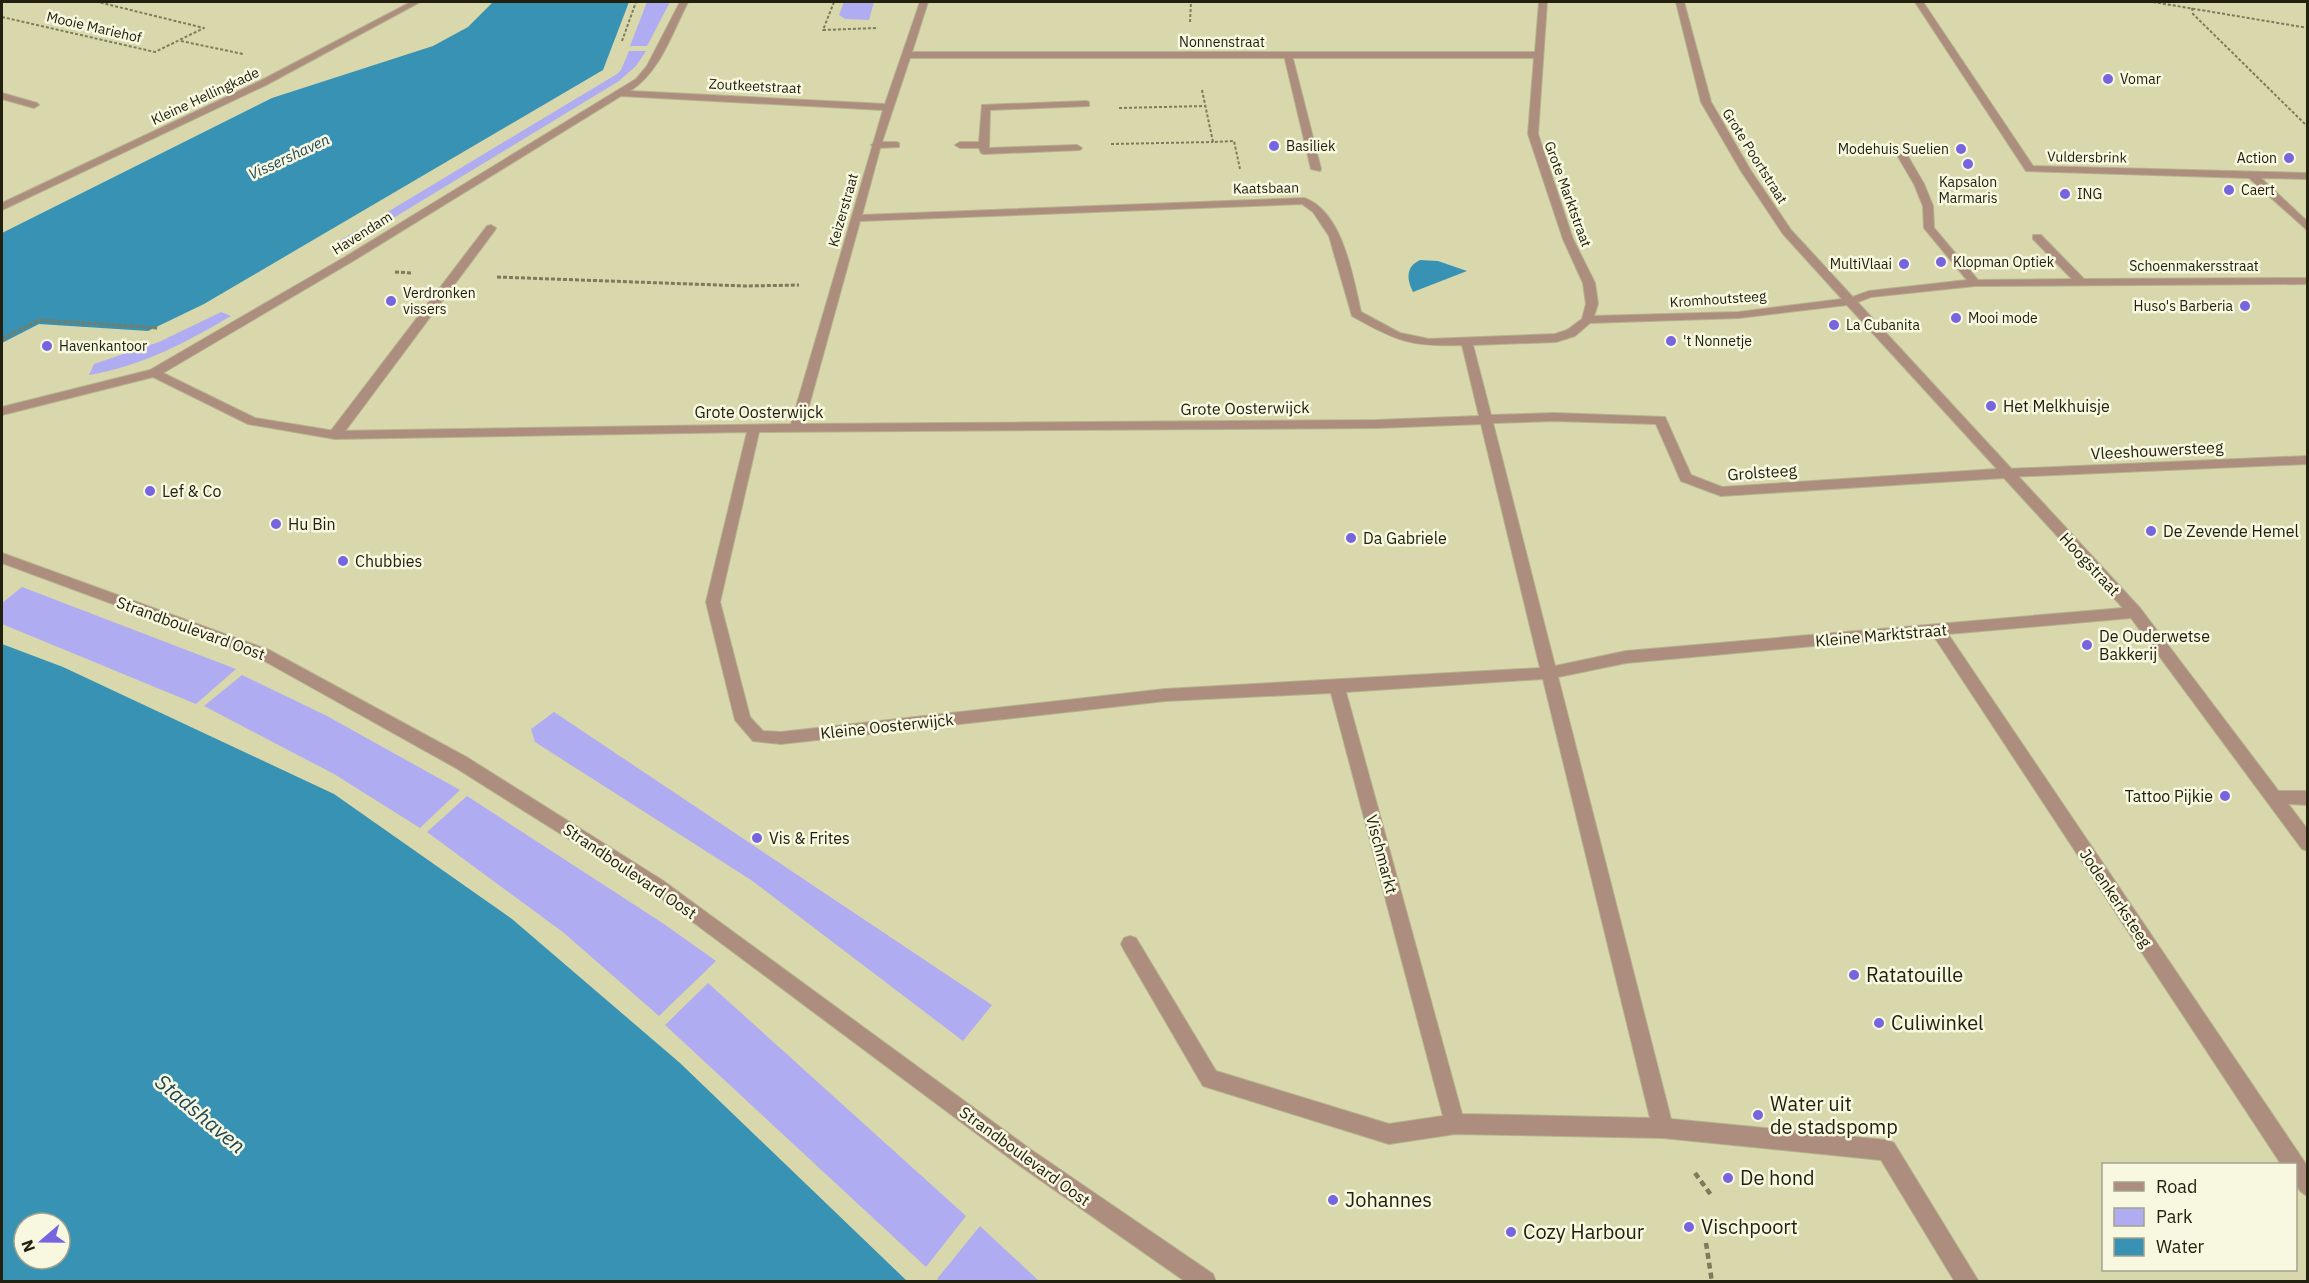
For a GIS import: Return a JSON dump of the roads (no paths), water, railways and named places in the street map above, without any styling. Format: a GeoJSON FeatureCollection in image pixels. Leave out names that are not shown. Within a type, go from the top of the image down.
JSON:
{"type":"FeatureCollection","features":[{"type":"Feature","properties":{"kind":"street","name":"Kleine Hellingkade"},"geometry":{"type":"LineString","coordinates":[[2,207],[297,66],[416,2]]}},
{"type":"Feature","properties":{"kind":"street","name":"Havendam"},"geometry":{"type":"LineString","coordinates":[[2,411],[154,373],[349,259],[639,81],[651,67],[684,2]]}},
{"type":"Feature","properties":{"kind":"street","name":"Keizerstraat"},"geometry":{"type":"LineString","coordinates":[[796,429],[876,145],[924,2]]}},
{"type":"Feature","properties":{"kind":"street","name":"Grote Marktstraat"},"geometry":{"type":"LineString","coordinates":[[1543,2],[1533,134],[1568,239],[1589,283],[1592,304],[1587,320]]}},
{"type":"Feature","properties":{"kind":"street","name":"Grote Poortstraat"},"geometry":{"type":"LineString","coordinates":[[1680,2],[1706,102],[1746,171],[1787,232],[1851,301]]}},
{"type":"Feature","properties":{"kind":"street","name":"Vuldersbrink"},"geometry":{"type":"LineString","coordinates":[[1919,2],[2030,169],[2307,176]]}},
{"type":"Feature","properties":{"kind":"street","name":"Nonnenstraat"},"geometry":{"type":"LineString","coordinates":[[905,55],[1016,60],[1288,55],[1539,55]]}},
{"type":"Feature","properties":{"kind":"street"},"geometry":{"type":"LineString","coordinates":[[1288,55],[1316,169]]}},
{"type":"Feature","properties":{"kind":"street","name":"Zoutkeetstraat"},"geometry":{"type":"LineString","coordinates":[[620,93],[889,106]]}},
{"type":"Feature","properties":{"kind":"street"},"geometry":{"type":"LineString","coordinates":[[2,96],[33,105]]}},
{"type":"Feature","properties":{"kind":"street"},"geometry":{"type":"LineString","coordinates":[[1077,148],[984,151],[985,108],[1011,103],[1086,104]]}},
{"type":"Feature","properties":{"kind":"street"},"geometry":{"type":"LineString","coordinates":[[876,145],[896,145]]}},
{"type":"Feature","properties":{"kind":"street"},"geometry":{"type":"LineString","coordinates":[[960,145],[984,145]]}},
{"type":"Feature","properties":{"kind":"street"},"geometry":{"type":"LineString","coordinates":[[1902,155],[1919,184],[1928,206],[1929,228],[1975,283]]}},
{"type":"Feature","properties":{"kind":"street"},"geometry":{"type":"LineString","coordinates":[[2252,175],[2307,228]]}},
{"type":"Feature","properties":{"kind":"street","name":"Kaatsbaan"},"geometry":{"type":"LineString","coordinates":[[857,218],[1304,201],[1319,209],[1336,240],[1356,314],[1396,336],[1429,343],[1556,338],[1570,333],[1587,320]]}},
{"type":"Feature","properties":{"kind":"street"},"geometry":{"type":"LineString","coordinates":[[334,435],[491,228]]}},
{"type":"Feature","properties":{"kind":"street"},"geometry":{"type":"LineString","coordinates":[[2037,237],[2080,281]]}},
{"type":"Feature","properties":{"kind":"street","name":"Schoenmakersstraat"},"geometry":{"type":"LineString","coordinates":[[1851,301],[1869,294],[1975,283],[2307,280]]}},
{"type":"Feature","properties":{"kind":"street","name":"Kromhoutsteeg"},"geometry":{"type":"LineString","coordinates":[[1587,320],[1739,315],[1851,301]]}},
{"type":"Feature","properties":{"kind":"street","name":"Hoogstraat"},"geometry":{"type":"LineString","coordinates":[[1851,301],[2135,612],[2307,844]]}},
{"type":"Feature","properties":{"kind":"street"},"geometry":{"type":"LineString","coordinates":[[1467,343],[1664,1128]]}},
{"type":"Feature","properties":{"kind":"street","name":"Grote Oosterwijck"},"geometry":{"type":"LineString","coordinates":[[154,373],[252,421],[334,435],[754,428],[1377,424],[1487,418]]}},
{"type":"Feature","properties":{"kind":"street","name":"Grolsteeg"},"geometry":{"type":"LineString","coordinates":[[1487,418],[1661,420],[1686,478],[1720,492],[2007,473]]}},
{"type":"Feature","properties":{"kind":"street","name":"Kleine Oosterwijck"},"geometry":{"type":"LineString","coordinates":[[754,428],[713,602],[743,720],[759,737],[781,738],[1165,695],[1337,687]]}},
{"type":"Feature","properties":{"kind":"street","name":"Vleeshouwersteeg"},"geometry":{"type":"LineString","coordinates":[[2007,473],[2307,460]]}},
{"type":"Feature","properties":{"kind":"street","name":"Strandboulevard Oost"},"geometry":{"type":"LineString","coordinates":[[2,558],[264,654],[462,763],[656,885],[1023,1156],[1205,1281]]}},
{"type":"Feature","properties":{"kind":"street","name":"Kleine Marktstraat"},"geometry":{"type":"LineString","coordinates":[[1551,673],[1626,657],[2135,612]]}},
{"type":"Feature","properties":{"kind":"street","name":"Jodenkerksteeg"},"geometry":{"type":"LineString","coordinates":[[1938,631],[2292,1163]]}},
{"type":"Feature","properties":{"kind":"street"},"geometry":{"type":"LineString","coordinates":[[1337,687],[1551,673]]}},
{"type":"Feature","properties":{"kind":"street","name":"Vischmarkt"},"geometry":{"type":"LineString","coordinates":[[1337,687],[1455,1124]]}},
{"type":"Feature","properties":{"kind":"street"},"geometry":{"type":"LineString","coordinates":[[2275,798],[2307,798]]}},
{"type":"Feature","properties":{"kind":"street"},"geometry":{"type":"LineString","coordinates":[[1130,944],[1210,1079],[1389,1134],[1455,1124],[1664,1128],[1887,1150],[1968,1281]]}},
{"type":"Feature","properties":{"kind":"street","name":"Jodenkerksteeg"},"geometry":{"type":"LineString","coordinates":[[2297,1171],[2307,1186]]}},
{"type":"Feature","properties":{"kind":"water","name":"Vissershaven"},"geometry":{"type":"Polygon","coordinates":[[[493,2],[629,2],[603,70],[204,304],[148,331],[39,324],[2,343],[2,233],[272,98],[433,46],[468,27],[493,2]]]}},
{"type":"Feature","properties":{"kind":"water"},"geometry":{"type":"Polygon","coordinates":[[[1420,260],[1438,261],[1467,271],[1413,292],[1409,283],[1409,274],[1412,266],[1420,260]]]}},
{"type":"Feature","properties":{"kind":"water","name":"Stadshaven"},"geometry":{"type":"Polygon","coordinates":[[[2,644],[63,667],[334,794],[512,919],[680,1063],[907,1281],[2,1281],[2,644]]]}},
{"type":"Feature","properties":{"kind":"place","name":"Vomar"},"geometry":{"type":"Point","coordinates":[2108,79]}},
{"type":"Feature","properties":{"kind":"place","name":"Basiliek"},"geometry":{"type":"Point","coordinates":[1274,146]}},
{"type":"Feature","properties":{"kind":"place","name":"Modehuis Suelien"},"geometry":{"type":"Point","coordinates":[1961,149]}},
{"type":"Feature","properties":{"kind":"place","name":"Action"},"geometry":{"type":"Point","coordinates":[2289,158]}},
{"type":"Feature","properties":{"kind":"place","name":"Kapsalon Marmaris"},"geometry":{"type":"Point","coordinates":[1968,164]}},
{"type":"Feature","properties":{"kind":"place","name":"Caert"},"geometry":{"type":"Point","coordinates":[2229,190]}},
{"type":"Feature","properties":{"kind":"place","name":"ING"},"geometry":{"type":"Point","coordinates":[2065,194]}},
{"type":"Feature","properties":{"kind":"place","name":"Klopman Optiek"},"geometry":{"type":"Point","coordinates":[1941,262]}},
{"type":"Feature","properties":{"kind":"place","name":"MultiVlaai"},"geometry":{"type":"Point","coordinates":[1904,264]}},
{"type":"Feature","properties":{"kind":"place","name":"Verdronken vissers"},"geometry":{"type":"Point","coordinates":[391,301]}},
{"type":"Feature","properties":{"kind":"place","name":"Huso's Barberia"},"geometry":{"type":"Point","coordinates":[2245,306]}},
{"type":"Feature","properties":{"kind":"place","name":"Mooi mode"},"geometry":{"type":"Point","coordinates":[1956,318]}},
{"type":"Feature","properties":{"kind":"place","name":"La Cubanita"},"geometry":{"type":"Point","coordinates":[1834,325]}},
{"type":"Feature","properties":{"kind":"place","name":"'t Nonnetje"},"geometry":{"type":"Point","coordinates":[1671,341]}},
{"type":"Feature","properties":{"kind":"place","name":"Havenkantoor"},"geometry":{"type":"Point","coordinates":[47,346]}},
{"type":"Feature","properties":{"kind":"place","name":"Het Melkhuisje"},"geometry":{"type":"Point","coordinates":[1991,406]}},
{"type":"Feature","properties":{"kind":"place","name":"Lef & Co"},"geometry":{"type":"Point","coordinates":[150,491]}},
{"type":"Feature","properties":{"kind":"place","name":"Hu Bin"},"geometry":{"type":"Point","coordinates":[276,524]}},
{"type":"Feature","properties":{"kind":"place","name":"De Zevende Hemel"},"geometry":{"type":"Point","coordinates":[2151,531]}},
{"type":"Feature","properties":{"kind":"place","name":"Da Gabriele"},"geometry":{"type":"Point","coordinates":[1351,538]}},
{"type":"Feature","properties":{"kind":"place","name":"Chubbies"},"geometry":{"type":"Point","coordinates":[343,561]}},
{"type":"Feature","properties":{"kind":"place","name":"De Ouderwetse Bakkerij"},"geometry":{"type":"Point","coordinates":[2087,645]}},
{"type":"Feature","properties":{"kind":"place","name":"Tattoo Pijkie"},"geometry":{"type":"Point","coordinates":[2225,796]}},
{"type":"Feature","properties":{"kind":"place","name":"Vis & Frites"},"geometry":{"type":"Point","coordinates":[757,838]}},
{"type":"Feature","properties":{"kind":"place","name":"Ratatouille"},"geometry":{"type":"Point","coordinates":[1854,975]}},
{"type":"Feature","properties":{"kind":"place","name":"Culiwinkel"},"geometry":{"type":"Point","coordinates":[1879,1023]}},
{"type":"Feature","properties":{"kind":"place","name":"Water uit de stadspomp"},"geometry":{"type":"Point","coordinates":[1758,1115]}},
{"type":"Feature","properties":{"kind":"place","name":"De hond"},"geometry":{"type":"Point","coordinates":[1728,1178]}},
{"type":"Feature","properties":{"kind":"place","name":"Johannes"},"geometry":{"type":"Point","coordinates":[1333,1200]}},
{"type":"Feature","properties":{"kind":"place","name":"Vischpoort"},"geometry":{"type":"Point","coordinates":[1689,1227]}},
{"type":"Feature","properties":{"kind":"place","name":"Cozy Harbour"},"geometry":{"type":"Point","coordinates":[1511,1232]}}]}
